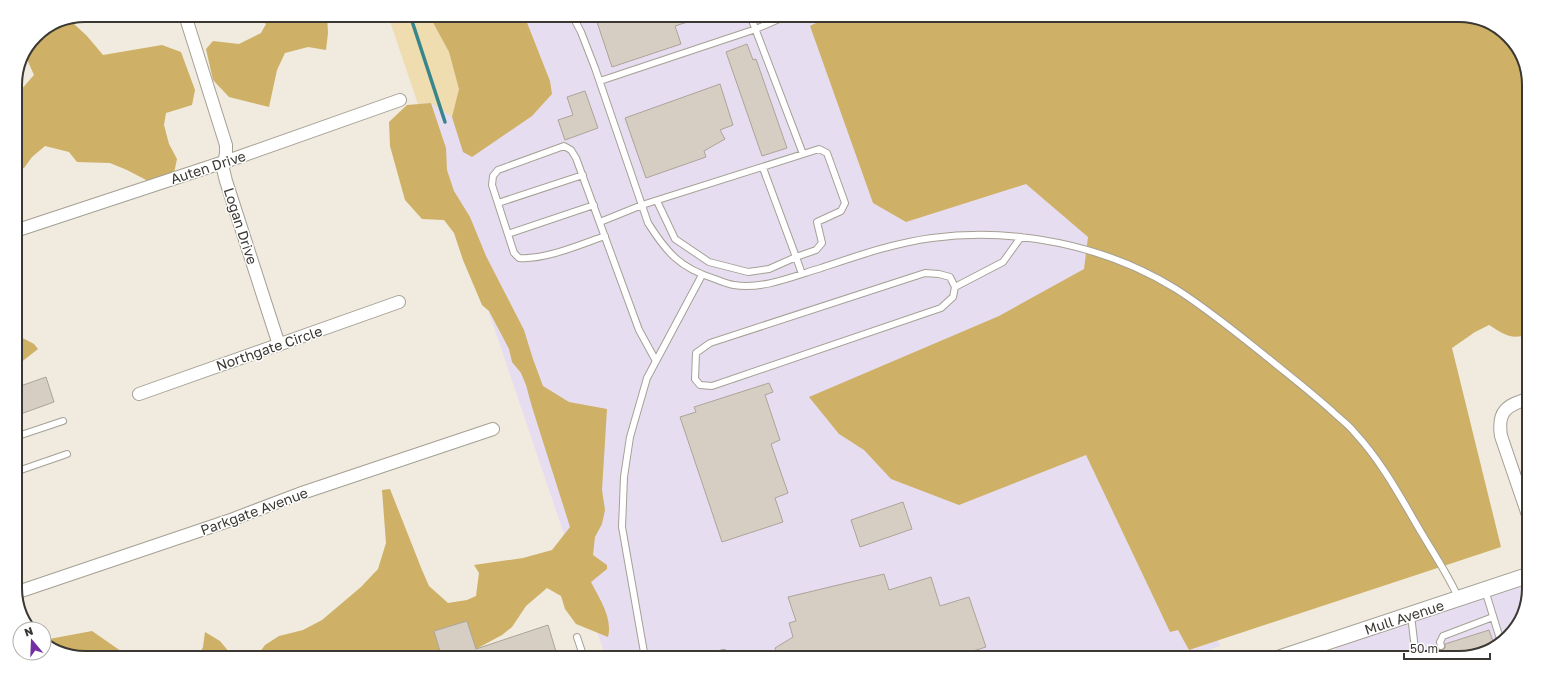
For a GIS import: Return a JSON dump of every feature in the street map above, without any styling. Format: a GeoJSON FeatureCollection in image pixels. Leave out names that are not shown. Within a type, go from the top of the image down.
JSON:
{"type":"FeatureCollection","features":[{"type":"Feature","properties":{"kind":"street","name":"Logan Drive"},"geometry":{"type":"LineString","coordinates":[[187,22],[226,145],[223,169],[226,181],[279,345]]}},
{"type":"Feature","properties":{"kind":"street","name":"Auten Drive"},"geometry":{"type":"LineString","coordinates":[[22,230],[371,112],[400,100]]}},
{"type":"Feature","properties":{"kind":"street","name":"Northgate Circle"},"geometry":{"type":"LineString","coordinates":[[139,394],[399,302]]}},
{"type":"Feature","properties":{"kind":"street"},"geometry":{"type":"LineString","coordinates":[[1522,400],[1504,409],[1500,426],[1522,497]]}},
{"type":"Feature","properties":{"kind":"street","name":"Parkgate Avenue"},"geometry":{"type":"LineString","coordinates":[[22,591],[220,523],[299,494],[493,429]]}},
{"type":"Feature","properties":{"kind":"street","name":"Mull Avenue"},"geometry":{"type":"LineString","coordinates":[[1300,651],[1522,577]]}},
{"type":"Feature","properties":{"kind":"lane"},"geometry":{"type":"LineString","coordinates":[[576,22],[600,81],[648,223],[671,255],[687,268],[702,275],[735,285],[765,284],[802,274],[882,248],[933,237],[968,236],[1003,236],[1046,240],[1082,248],[1125,263],[1151,275],[1203,307],[1296,379],[1354,432],[1371,452],[1410,513],[1459,599]]}},
{"type":"Feature","properties":{"kind":"lane"},"geometry":{"type":"LineString","coordinates":[[753,22],[803,154]]}},
{"type":"Feature","properties":{"kind":"lane"},"geometry":{"type":"LineString","coordinates":[[600,81],[756,29],[772,22]]}},
{"type":"Feature","properties":{"kind":"lane"},"geometry":{"type":"LineString","coordinates":[[605,236],[530,259],[519,258],[514,253],[492,184],[494,176],[498,170],[564,146],[571,150],[583,175],[639,330],[656,361]]}},
{"type":"Feature","properties":{"kind":"lane"},"geometry":{"type":"LineString","coordinates":[[600,222],[642,205],[763,168],[819,149],[827,153],[845,203],[841,211],[817,222],[822,243],[816,250],[769,269],[748,272],[709,262],[675,240],[657,201]]}},
{"type":"Feature","properties":{"kind":"lane"},"geometry":{"type":"LineString","coordinates":[[763,168],[802,274]]}},
{"type":"Feature","properties":{"kind":"lane"},"geometry":{"type":"LineString","coordinates":[[498,203],[583,175]]}},
{"type":"Feature","properties":{"kind":"lane"},"geometry":{"type":"LineString","coordinates":[[508,234],[594,205]]}},
{"type":"Feature","properties":{"kind":"lane"},"geometry":{"type":"LineString","coordinates":[[955,287],[1003,262],[1020,237]]}},
{"type":"Feature","properties":{"kind":"lane"},"geometry":{"type":"LineString","coordinates":[[925,273],[940,274],[950,277],[955,287],[953,297],[942,308],[712,386],[700,385],[696,379],[696,353],[710,343],[925,273]]}},
{"type":"Feature","properties":{"kind":"lane"},"geometry":{"type":"LineString","coordinates":[[644,651],[622,527],[624,477],[630,437],[647,378],[702,275]]}},
{"type":"Feature","properties":{"kind":"lane"},"geometry":{"type":"LineString","coordinates":[[22,434],[63,421]]}},
{"type":"Feature","properties":{"kind":"lane"},"geometry":{"type":"LineString","coordinates":[[22,470],[67,454]]}},
{"type":"Feature","properties":{"kind":"lane"},"geometry":{"type":"LineString","coordinates":[[1485,590],[1499,636]]}},
{"type":"Feature","properties":{"kind":"lane"},"geometry":{"type":"LineString","coordinates":[[1411,615],[1415,651]]}},
{"type":"Feature","properties":{"kind":"lane"},"geometry":{"type":"LineString","coordinates":[[1441,646],[1440,642],[1443,636],[1493,617]]}},
{"type":"Feature","properties":{"kind":"lane"},"geometry":{"type":"LineString","coordinates":[[578,637],[582,651]]}},
{"type":"Feature","properties":{"kind":"shaded area"},"geometry":{"type":"Polygon","coordinates":[[[264,22],[327,22],[328,33],[326,50],[308,47],[285,53],[277,70],[269,107],[229,97],[213,80],[206,49],[213,41],[239,44],[261,33],[266,24],[264,22]]]}},
{"type":"Feature","properties":{"kind":"shaded area"},"geometry":{"type":"Polygon","coordinates":[[[390,22],[1017,22],[1220,646],[1206,651],[604,651],[390,22]]]}},
{"type":"Feature","properties":{"kind":"shaded area"},"geometry":{"type":"Polygon","coordinates":[[[390,22],[433,22],[449,52],[459,89],[452,117],[431,103],[418,104],[390,22]]]}},
{"type":"Feature","properties":{"kind":"shaded area"},"geometry":{"type":"Polygon","coordinates":[[[433,22],[527,22],[550,81],[552,94],[532,116],[472,157],[463,152],[452,117],[459,89],[449,52],[433,22]]]}},
{"type":"Feature","properties":{"kind":"shaded area"},"geometry":{"type":"Polygon","coordinates":[[[818,22],[1459,22],[1471,23],[1491,30],[1504,40],[1514,53],[1519,65],[1522,81],[1522,336],[1513,337],[1489,325],[1475,332],[1452,348],[1501,547],[1189,650],[1178,630],[1170,632],[1086,455],[959,505],[891,479],[864,450],[839,434],[809,397],[999,316],[1084,269],[1088,237],[1026,184],[906,222],[873,203],[810,26],[818,22]]]}},
{"type":"Feature","properties":{"kind":"shaded area"},"geometry":{"type":"Polygon","coordinates":[[[73,23],[87,36],[103,55],[162,45],[181,52],[195,90],[192,105],[166,113],[164,125],[169,144],[177,159],[174,173],[150,182],[110,163],[77,162],[69,152],[45,146],[32,157],[22,169],[22,89],[34,75],[27,60],[40,40],[61,27],[73,23]]]}},
{"type":"Feature","properties":{"kind":"shaded area"},"geometry":{"type":"Polygon","coordinates":[[[431,103],[446,148],[447,170],[454,191],[470,217],[486,256],[524,330],[543,386],[569,402],[607,409],[602,490],[605,510],[602,524],[595,537],[593,555],[607,565],[607,569],[591,582],[607,615],[609,623],[608,637],[576,624],[565,609],[561,596],[547,588],[526,606],[512,627],[502,635],[476,649],[467,621],[434,631],[440,651],[260,651],[265,645],[279,636],[303,630],[322,620],[361,587],[378,569],[386,543],[382,490],[390,489],[429,586],[448,603],[467,600],[476,596],[479,573],[474,565],[523,558],[552,550],[570,527],[526,385],[521,373],[512,362],[509,349],[489,311],[482,305],[463,260],[454,233],[444,220],[422,219],[405,200],[390,146],[389,122],[407,105],[431,103]]]}},
{"type":"Feature","properties":{"kind":"shaded area"},"geometry":{"type":"Polygon","coordinates":[[[22,338],[34,344],[38,349],[22,362],[22,338]]]}},
{"type":"Feature","properties":{"kind":"shaded area"},"geometry":{"type":"Polygon","coordinates":[[[1522,577],[1521,600],[1514,620],[1501,635],[1487,645],[1479,648],[1459,651],[1335,651],[1338,638],[1522,577]]]}},
{"type":"Feature","properties":{"kind":"shaded area"},"geometry":{"type":"Polygon","coordinates":[[[92,631],[121,651],[73,650],[53,643],[52,638],[92,631]]]}},
{"type":"Feature","properties":{"kind":"shaded area"},"geometry":{"type":"Polygon","coordinates":[[[205,632],[220,641],[228,651],[201,651],[205,632]]]}},
{"type":"Feature","properties":{"kind":"shaded area"},"geometry":{"type":"Polygon","coordinates":[[[88,647],[89,651],[85,651],[77,650],[88,647]]]}},
{"type":"Feature","properties":{"kind":"building"},"geometry":{"type":"Polygon","coordinates":[[[597,22],[687,22],[675,26],[681,44],[612,67],[597,22]]]}},
{"type":"Feature","properties":{"kind":"building"},"geometry":{"type":"Polygon","coordinates":[[[747,44],[753,60],[756,59],[787,148],[762,156],[726,52],[747,44]]]}},
{"type":"Feature","properties":{"kind":"building"},"geometry":{"type":"Polygon","coordinates":[[[720,84],[733,125],[720,130],[725,139],[704,151],[706,157],[646,178],[625,118],[720,84]]]}},
{"type":"Feature","properties":{"kind":"building"},"geometry":{"type":"Polygon","coordinates":[[[585,91],[598,128],[565,140],[558,120],[573,115],[567,97],[585,91]]]}},
{"type":"Feature","properties":{"kind":"building"},"geometry":{"type":"Polygon","coordinates":[[[46,377],[54,402],[22,413],[22,386],[46,377]]]}},
{"type":"Feature","properties":{"kind":"building"},"geometry":{"type":"Polygon","coordinates":[[[769,383],[773,392],[765,395],[780,440],[771,444],[788,493],[775,498],[783,522],[722,542],[680,417],[696,412],[694,407],[769,383]]]}},
{"type":"Feature","properties":{"kind":"building"},"geometry":{"type":"Polygon","coordinates":[[[903,502],[912,529],[860,547],[851,520],[903,502]]]}},
{"type":"Feature","properties":{"kind":"building"},"geometry":{"type":"Polygon","coordinates":[[[884,574],[889,590],[931,577],[940,606],[969,597],[986,647],[973,651],[776,651],[775,648],[793,637],[789,623],[796,621],[788,597],[884,574]]]}},
{"type":"Feature","properties":{"kind":"building"},"geometry":{"type":"Polygon","coordinates":[[[467,621],[476,649],[548,625],[556,651],[440,651],[434,631],[467,621]]]}},
{"type":"Feature","properties":{"kind":"building"},"geometry":{"type":"Polygon","coordinates":[[[1489,630],[1493,641],[1487,645],[1471,650],[1427,651],[1427,650],[1437,647],[1439,650],[1442,650],[1445,648],[1445,644],[1489,630]]]}},
{"type":"Feature","properties":{"kind":"waterway"},"geometry":{"type":"LineString","coordinates":[[412,22],[445,122]]}}]}
